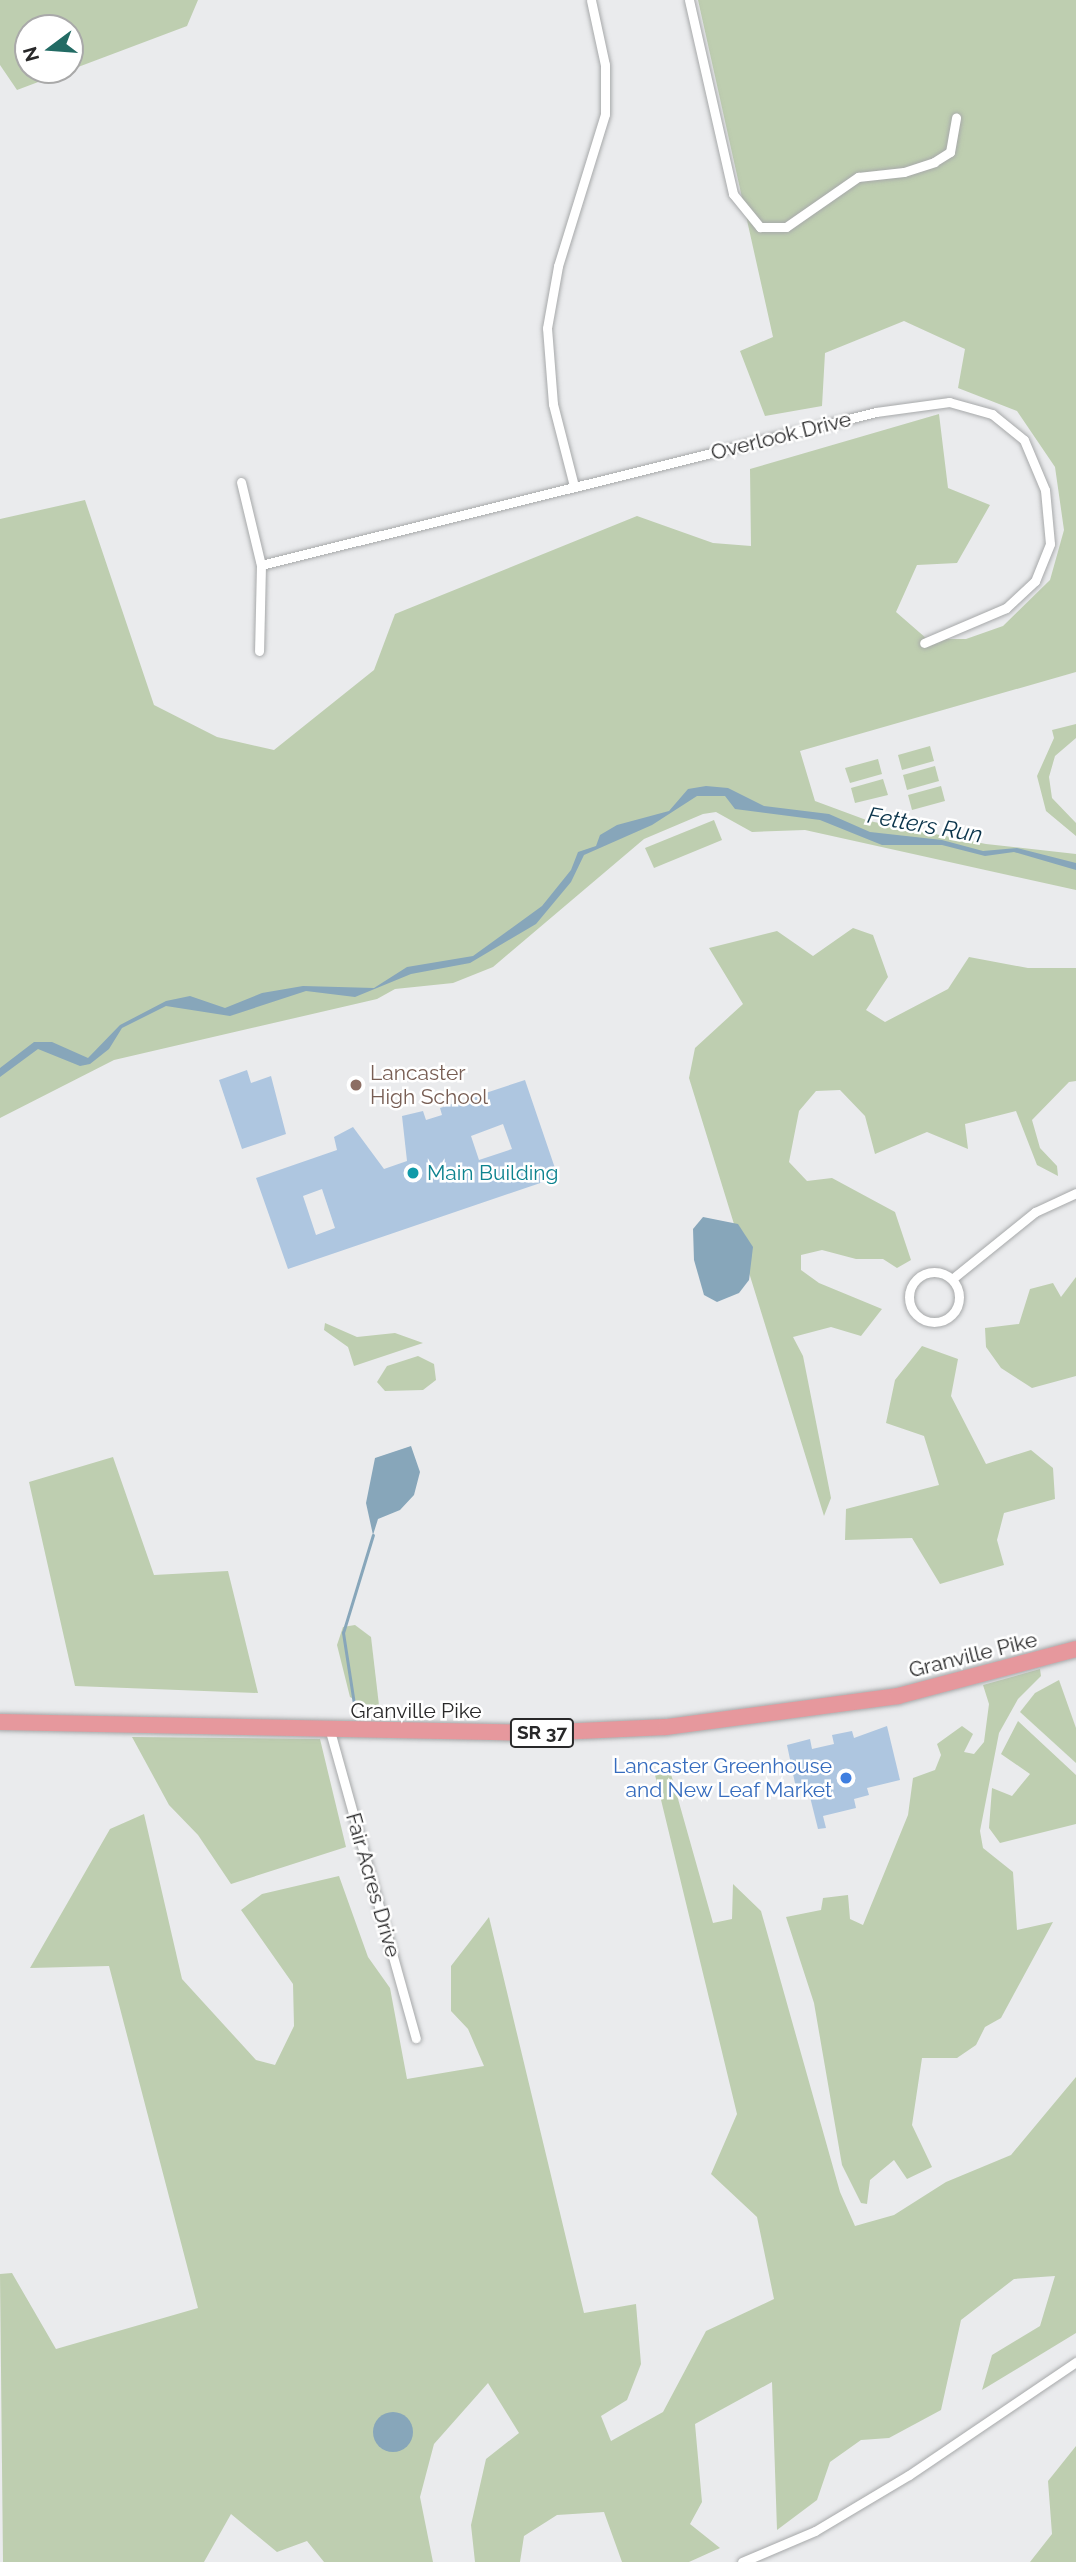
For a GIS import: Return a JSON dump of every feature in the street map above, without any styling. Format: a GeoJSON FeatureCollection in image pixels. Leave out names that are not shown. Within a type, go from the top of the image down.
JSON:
{"type":"FeatureCollection","features":[{"type":"Feature","properties":{"kind":"highway","name":"Granville Pike"},"geometry":{"type":"LineString","coordinates":[[0,1722],[330,1731],[579,1732],[702,1724],[898,1696],[1076,1650]]}},
{"type":"Feature","properties":{"kind":"street"},"geometry":{"type":"LineString","coordinates":[[574,485],[553,404],[547,328],[558,266],[605,114],[605,65],[591,0]]}},
{"type":"Feature","properties":{"kind":"street"},"geometry":{"type":"LineString","coordinates":[[689,0],[733,194],[761,227],[786,227],[858,177],[904,172],[934,162],[950,152],[956,118]]}},
{"type":"Feature","properties":{"kind":"street","name":"Overlook Drive"},"geometry":{"type":"LineString","coordinates":[[261,565],[896,407],[949,402],[992,414],[1024,440],[1037,464],[1051,531],[1047,558],[1035,581],[1006,608],[924,643]]}},
{"type":"Feature","properties":{"kind":"street"},"geometry":{"type":"LineString","coordinates":[[241,482],[261,565],[259,650]]}},
{"type":"Feature","properties":{"kind":"street"},"geometry":{"type":"LineString","coordinates":[[952,1279],[1035,1212],[1076,1193]]}},
{"type":"Feature","properties":{"kind":"street"},"geometry":{"type":"LineString","coordinates":[[934,1271],[952,1279],[959,1297],[951,1315],[933,1322],[915,1314],[908,1296],[916,1278],[934,1271]]}},
{"type":"Feature","properties":{"kind":"street","name":"Fair Acres Drive"},"geometry":{"type":"LineString","coordinates":[[330,1731],[416,2038]]}},
{"type":"Feature","properties":{"kind":"street"},"geometry":{"type":"LineString","coordinates":[[742,2562],[815,2531],[909,2475],[1020,2395],[1076,2362]]}},
{"type":"Feature","properties":{"kind":"green space"},"geometry":{"type":"Polygon","coordinates":[[[0,0],[198,0],[187,26],[84,65],[84,14],[14,14],[14,84],[33,84],[17,90],[0,65],[0,0]]]}},
{"type":"Feature","properties":{"kind":"green space"},"geometry":{"type":"Polygon","coordinates":[[[698,0],[1076,0],[1076,672],[800,751],[815,801],[869,821],[986,844],[1076,854],[1076,890],[805,830],[752,832],[716,812],[703,814],[644,839],[493,967],[453,983],[395,989],[377,999],[114,1060],[0,1118],[0,519],[85,500],[154,705],[217,737],[274,750],[374,670],[395,614],[637,516],[713,543],[751,546],[750,469],[939,414],[948,488],[990,505],[957,563],[917,565],[896,612],[927,639],[966,639],[1003,626],[1050,580],[1064,530],[1055,467],[1017,411],[958,388],[965,349],[904,321],[825,353],[822,406],[765,416],[740,351],[773,337],[698,0]]]}},
{"type":"Feature","properties":{"kind":"green space"},"geometry":{"type":"Polygon","coordinates":[[[1076,724],[1076,738],[1055,756],[1049,777],[1052,798],[1076,823],[1076,836],[1046,811],[1037,776],[1054,738],[1052,730],[1076,724]]]}},
{"type":"Feature","properties":{"kind":"green space"},"geometry":{"type":"Polygon","coordinates":[[[930,746],[934,761],[902,770],[898,755],[930,746]]]}},
{"type":"Feature","properties":{"kind":"green space"},"geometry":{"type":"Polygon","coordinates":[[[878,759],[882,774],[850,783],[845,768],[878,759]]]}},
{"type":"Feature","properties":{"kind":"green space"},"geometry":{"type":"Polygon","coordinates":[[[935,766],[939,781],[907,790],[903,775],[935,766]]]}},
{"type":"Feature","properties":{"kind":"green space"},"geometry":{"type":"Polygon","coordinates":[[[883,779],[888,795],[855,803],[851,788],[883,779]]]}},
{"type":"Feature","properties":{"kind":"green space"},"geometry":{"type":"Polygon","coordinates":[[[941,786],[945,801],[912,810],[908,795],[941,786]]]}},
{"type":"Feature","properties":{"kind":"green space"},"geometry":{"type":"Polygon","coordinates":[[[714,820],[722,840],[654,868],[645,848],[714,820]]]}},
{"type":"Feature","properties":{"kind":"green space"},"geometry":{"type":"Polygon","coordinates":[[[853,928],[873,935],[888,977],[866,1010],[885,1022],[948,989],[969,957],[1028,968],[1076,968],[1076,1081],[1069,1082],[1032,1120],[1040,1148],[1057,1166],[1058,1176],[1037,1165],[1016,1111],[965,1124],[968,1149],[927,1132],[875,1154],[865,1116],[840,1090],[816,1091],[799,1111],[789,1162],[807,1181],[832,1178],[895,1212],[911,1260],[897,1268],[883,1259],[856,1259],[822,1250],[801,1255],[801,1270],[819,1283],[882,1309],[861,1336],[831,1327],[793,1337],[803,1356],[831,1498],[824,1516],[689,1078],[695,1048],[743,1004],[709,948],[777,931],[813,956],[853,928]]]}},
{"type":"Feature","properties":{"kind":"green space"},"geometry":{"type":"Polygon","coordinates":[[[1076,1277],[1076,1376],[1032,1388],[1001,1368],[986,1347],[985,1328],[1019,1324],[1030,1289],[1053,1283],[1061,1297],[1076,1277]]]}},
{"type":"Feature","properties":{"kind":"green space"},"geometry":{"type":"Polygon","coordinates":[[[325,1323],[357,1337],[395,1333],[423,1343],[354,1366],[348,1347],[324,1330],[325,1323]]]}},
{"type":"Feature","properties":{"kind":"green space"},"geometry":{"type":"Polygon","coordinates":[[[922,1346],[958,1359],[951,1396],[986,1464],[1031,1450],[1053,1468],[1055,1499],[1004,1513],[997,1540],[1004,1565],[940,1584],[912,1538],[845,1540],[846,1509],[939,1485],[924,1436],[886,1423],[895,1380],[922,1346]]]}},
{"type":"Feature","properties":{"kind":"green space"},"geometry":{"type":"Polygon","coordinates":[[[418,1356],[434,1364],[436,1380],[423,1390],[385,1391],[377,1382],[387,1366],[418,1356]]]}},
{"type":"Feature","properties":{"kind":"green space"},"geometry":{"type":"Polygon","coordinates":[[[113,1457],[154,1575],[228,1571],[258,1693],[75,1686],[29,1482],[113,1457]]]}},
{"type":"Feature","properties":{"kind":"green space"},"geometry":{"type":"Polygon","coordinates":[[[355,1625],[371,1637],[380,1714],[350,1697],[337,1645],[343,1627],[355,1625]]]}},
{"type":"Feature","properties":{"kind":"green space"},"geometry":{"type":"Polygon","coordinates":[[[1040,1669],[1041,1676],[1018,1699],[999,1733],[980,1831],[983,1848],[1013,1872],[1017,1930],[1053,1922],[1001,2018],[985,2027],[976,2045],[957,2058],[922,2058],[912,2125],[932,2167],[907,2179],[894,2160],[870,2180],[867,2204],[861,2203],[842,2165],[814,2003],[786,1917],[821,1910],[823,1898],[848,1895],[850,1919],[863,1925],[908,1815],[913,1778],[935,1770],[941,1755],[937,1744],[962,1726],[973,1734],[964,1752],[974,1754],[984,1742],[989,1704],[983,1685],[1040,1669]]]}},
{"type":"Feature","properties":{"kind":"green space"},"geometry":{"type":"Polygon","coordinates":[[[1059,1680],[1076,1728],[1076,1763],[1020,1712],[1035,1693],[1059,1680]]]}},
{"type":"Feature","properties":{"kind":"green space"},"geometry":{"type":"Polygon","coordinates":[[[1018,1721],[1076,1775],[1076,1824],[1000,1843],[989,1828],[992,1788],[1012,1796],[1030,1774],[1001,1754],[1018,1721]]]}},
{"type":"Feature","properties":{"kind":"green space"},"geometry":{"type":"Polygon","coordinates":[[[132,1737],[320,1739],[346,1847],[231,1884],[198,1835],[169,1805],[132,1737]]]}},
{"type":"Feature","properties":{"kind":"green space"},"geometry":{"type":"Polygon","coordinates":[[[671,1774],[713,1923],[732,1919],[733,1884],[761,1911],[840,2192],[855,2226],[894,2215],[946,2182],[1011,2155],[1076,2077],[1076,2333],[982,2390],[992,2355],[1040,2326],[1055,2276],[1014,2279],[961,2320],[941,2410],[889,2438],[861,2440],[830,2462],[817,2500],[777,2530],[772,2382],[695,2424],[702,2502],[690,2524],[720,2548],[689,2562],[622,2562],[604,2512],[557,2515],[524,2536],[520,2562],[475,2562],[471,2525],[486,2459],[519,2433],[488,2383],[434,2444],[420,2497],[433,2562],[324,2562],[307,2541],[277,2552],[231,2514],[204,2562],[3,2562],[0,2274],[12,2273],[56,2349],[198,2308],[109,1966],[30,1968],[110,1829],[144,1814],[182,1979],[256,2060],[275,2065],[294,2026],[293,1984],[241,1910],[262,1894],[339,1876],[368,1957],[390,1988],[407,2079],[484,2066],[468,2029],[451,2011],[451,1966],[489,1917],[584,2313],[636,2304],[641,2364],[627,2400],[601,2416],[611,2441],[663,2412],[706,2331],[774,2299],[757,2217],[711,2174],[737,2114],[655,1775],[671,1774]]]}},
{"type":"Feature","properties":{"kind":"green space"},"geometry":{"type":"Polygon","coordinates":[[[1076,2446],[1076,2562],[1030,2562],[1052,2534],[1048,2481],[1076,2446]]]}},
{"type":"Feature","properties":{"kind":"water"},"geometry":{"type":"Polygon","coordinates":[[[706,786],[728,788],[764,806],[829,814],[870,832],[942,840],[983,851],[1017,848],[1076,863],[1076,870],[1014,852],[985,856],[942,845],[882,845],[820,820],[735,809],[725,796],[697,796],[652,825],[584,855],[571,882],[536,924],[470,963],[411,974],[355,997],[306,991],[230,1016],[166,1006],[122,1028],[109,1049],[90,1064],[80,1066],[38,1049],[0,1077],[0,1068],[34,1042],[52,1042],[88,1058],[120,1025],[166,1001],[190,996],[225,1008],[262,993],[303,986],[374,988],[407,967],[473,956],[542,906],[571,870],[578,852],[596,846],[600,835],[617,825],[669,811],[688,789],[706,786]]]}},
{"type":"Feature","properties":{"kind":"water"},"geometry":{"type":"Polygon","coordinates":[[[703,1217],[738,1224],[753,1247],[749,1280],[739,1293],[717,1302],[704,1295],[694,1260],[693,1229],[703,1217]]]}},
{"type":"Feature","properties":{"kind":"water"},"geometry":{"type":"Polygon","coordinates":[[[411,1446],[420,1472],[414,1495],[400,1510],[378,1519],[373,1535],[366,1503],[375,1458],[411,1446]]]}},
{"type":"Feature","properties":{"kind":"water"},"geometry":{"type":"Polygon","coordinates":[[[393,2412],[407,2418],[413,2432],[407,2446],[393,2452],[379,2446],[373,2432],[379,2418],[393,2412]]]}},
{"type":"Feature","properties":{"kind":"building"},"geometry":{"type":"Polygon","coordinates":[[[247,1070],[251,1083],[271,1076],[286,1134],[242,1149],[219,1080],[247,1070]]]}},
{"type":"Feature","properties":{"kind":"building","name":"Main Building"},"geometry":{"type":"Polygon","coordinates":[[[525,1080],[558,1177],[288,1269],[256,1178],[337,1150],[334,1137],[353,1127],[384,1169],[407,1161],[402,1116],[423,1111],[426,1120],[442,1115],[440,1108],[525,1080]],[[503,1124],[471,1136],[479,1160],[512,1149],[503,1124]],[[322,1189],[303,1196],[316,1235],[335,1228],[322,1189]]]}},
{"type":"Feature","properties":{"kind":"building","name":"Lancaster Greenhouse and New Leaf Market"},"geometry":{"type":"Polygon","coordinates":[[[887,1726],[900,1780],[867,1788],[869,1795],[854,1799],[856,1808],[823,1816],[826,1828],[818,1829],[807,1785],[796,1788],[787,1745],[810,1739],[812,1749],[834,1744],[832,1735],[852,1731],[854,1738],[887,1726]]]}},
{"type":"Feature","properties":{"kind":"waterway"},"geometry":{"type":"LineString","coordinates":[[354,1704],[343,1633],[373,1535]]}},
{"type":"Feature","properties":{"kind":"place","name":"Lancaster High School"},"geometry":{"type":"Point","coordinates":[356,1085]}},
{"type":"Feature","properties":{"kind":"place","name":"Main Building"},"geometry":{"type":"Point","coordinates":[413,1173]}},
{"type":"Feature","properties":{"kind":"place","name":"Lancaster Greenhouse and New Leaf Market"},"geometry":{"type":"Point","coordinates":[846,1778]}},
{"type":"Feature","properties":{"kind":"water label","name":"Fetters Run"},"geometry":{"type":"Point","coordinates":[925,825]}}]}
